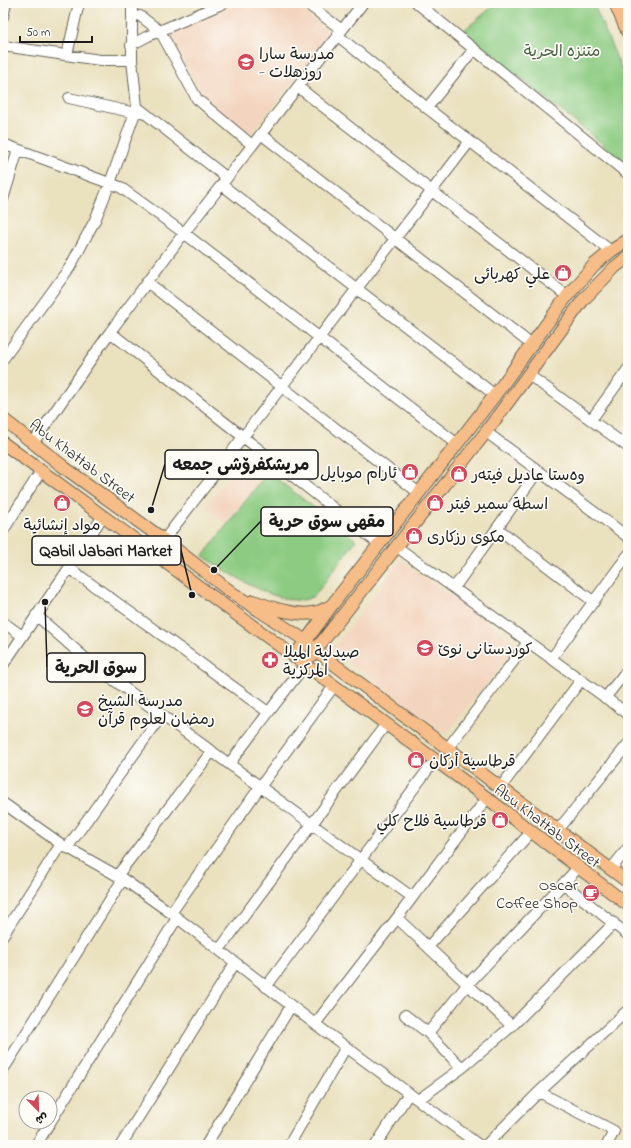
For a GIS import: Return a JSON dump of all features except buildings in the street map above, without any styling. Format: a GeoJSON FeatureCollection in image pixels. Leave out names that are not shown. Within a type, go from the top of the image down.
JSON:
{"type":"FeatureCollection","features":[{"type":"Feature","properties":{"kind":"main road"},"geometry":{"type":"LineString","coordinates":[[615,3],[624,15],[628,33]]}},
{"type":"Feature","properties":{"kind":"main road"},"geometry":{"type":"LineString","coordinates":[[294,657],[456,443],[495,395],[580,279],[611,251],[628,240]]}},
{"type":"Feature","properties":{"kind":"main road"},"geometry":{"type":"LineString","coordinates":[[305,665],[315,650],[486,432],[583,300],[615,267],[628,257]]}},
{"type":"Feature","properties":{"kind":"main road","name":"Abu Khattab Street"},"geometry":{"type":"LineString","coordinates":[[3,419],[64,468],[164,540],[231,592],[306,641],[315,650],[447,749],[501,787],[628,882]]}},
{"type":"Feature","properties":{"kind":"main road","name":"Abu Khattab Street"},"geometry":{"type":"LineString","coordinates":[[3,443],[386,724],[628,905]]}},
{"type":"Feature","properties":{"kind":"main road"},"geometry":{"type":"LineString","coordinates":[[55,482],[64,468]]}},
{"type":"Feature","properties":{"kind":"main road"},"geometry":{"type":"LineString","coordinates":[[231,592],[264,605],[298,614],[316,613],[332,605]]}},
{"type":"Feature","properties":{"kind":"street"},"geometry":{"type":"LineString","coordinates":[[3,17],[6,3]]}},
{"type":"Feature","properties":{"kind":"street"},"geometry":{"type":"LineString","coordinates":[[67,55],[79,3]]}},
{"type":"Feature","properties":{"kind":"street"},"geometry":{"type":"LineString","coordinates":[[3,359],[70,267],[95,220],[138,110],[131,45],[132,3]]}},
{"type":"Feature","properties":{"kind":"street"},"geometry":{"type":"LineString","coordinates":[[135,3],[148,36]]}},
{"type":"Feature","properties":{"kind":"street"},"geometry":{"type":"LineString","coordinates":[[306,3],[427,108],[611,251]]}},
{"type":"Feature","properties":{"kind":"street"},"geometry":{"type":"LineString","coordinates":[[33,443],[110,332],[147,282],[363,3]]}},
{"type":"Feature","properties":{"kind":"street"},"geometry":{"type":"LineString","coordinates":[[417,3],[628,174]]}},
{"type":"Feature","properties":{"kind":"street"},"geometry":{"type":"LineString","coordinates":[[131,45],[218,4]]}},
{"type":"Feature","properties":{"kind":"street"},"geometry":{"type":"LineString","coordinates":[[140,16],[160,31],[197,99],[252,145]]}},
{"type":"Feature","properties":{"kind":"street"},"geometry":{"type":"LineString","coordinates":[[3,46],[100,60],[132,60]]}},
{"type":"Feature","properties":{"kind":"street"},"geometry":{"type":"LineString","coordinates":[[427,108],[474,49]]}},
{"type":"Feature","properties":{"kind":"street"},"geometry":{"type":"LineString","coordinates":[[298,87],[567,296]]}},
{"type":"Feature","properties":{"kind":"street"},"geometry":{"type":"LineString","coordinates":[[69,98],[138,110],[357,288],[495,395]]}},
{"type":"Feature","properties":{"kind":"street"},"geometry":{"type":"LineString","coordinates":[[261,134],[532,345]]}},
{"type":"Feature","properties":{"kind":"street"},"geometry":{"type":"LineString","coordinates":[[164,540],[470,141]]}},
{"type":"Feature","properties":{"kind":"street"},"geometry":{"type":"LineString","coordinates":[[3,144],[120,187],[184,233],[456,443]]}},
{"type":"Feature","properties":{"kind":"street"},"geometry":{"type":"LineString","coordinates":[[3,198],[18,150]]}},
{"type":"Feature","properties":{"kind":"street"},"geometry":{"type":"LineString","coordinates":[[147,282],[419,493]]}},
{"type":"Feature","properties":{"kind":"street"},"geometry":{"type":"LineString","coordinates":[[110,332],[379,544]]}},
{"type":"Feature","properties":{"kind":"street"},"geometry":{"type":"LineString","coordinates":[[591,420],[628,369]]}},
{"type":"Feature","properties":{"kind":"street"},"geometry":{"type":"LineString","coordinates":[[529,375],[628,447]]}},
{"type":"Feature","properties":{"kind":"street"},"geometry":{"type":"LineString","coordinates":[[486,432],[628,537]]}},
{"type":"Feature","properties":{"kind":"street"},"geometry":{"type":"LineString","coordinates":[[3,531],[41,471]]}},
{"type":"Feature","properties":{"kind":"street"},"geometry":{"type":"LineString","coordinates":[[454,588],[538,471]]}},
{"type":"Feature","properties":{"kind":"street"},"geometry":{"type":"LineString","coordinates":[[3,665],[103,516]]}},
{"type":"Feature","properties":{"kind":"street"},"geometry":{"type":"LineString","coordinates":[[497,528],[594,602]]}},
{"type":"Feature","properties":{"kind":"street"},"geometry":{"type":"LineString","coordinates":[[397,547],[628,714]]}},
{"type":"Feature","properties":{"kind":"street"},"geometry":{"type":"LineString","coordinates":[[552,659],[628,555]]}},
{"type":"Feature","properties":{"kind":"street"},"geometry":{"type":"LineString","coordinates":[[69,568],[268,712]]}},
{"type":"Feature","properties":{"kind":"street"},"geometry":{"type":"LineString","coordinates":[[36,615],[93,665],[412,898]]}},
{"type":"Feature","properties":{"kind":"street"},"geometry":{"type":"LineString","coordinates":[[3,622],[22,636]]}},
{"type":"Feature","properties":{"kind":"street"},"geometry":{"type":"LineString","coordinates":[[447,749],[528,642]]}},
{"type":"Feature","properties":{"kind":"street"},"geometry":{"type":"LineString","coordinates":[[229,764],[305,665]]}},
{"type":"Feature","properties":{"kind":"street"},"geometry":{"type":"LineString","coordinates":[[605,698],[628,669]]}},
{"type":"Feature","properties":{"kind":"street"},"geometry":{"type":"LineString","coordinates":[[501,787],[581,680]]}},
{"type":"Feature","properties":{"kind":"street"},"geometry":{"type":"LineString","coordinates":[[36,1145],[174,916],[260,787],[334,686]]}},
{"type":"Feature","properties":{"kind":"street"},"geometry":{"type":"LineString","coordinates":[[3,934],[64,846],[162,715]]}},
{"type":"Feature","properties":{"kind":"street"},"geometry":{"type":"LineString","coordinates":[[219,950],[386,724]]}},
{"type":"Feature","properties":{"kind":"street"},"geometry":{"type":"LineString","coordinates":[[558,830],[628,744]]}},
{"type":"Feature","properties":{"kind":"street"},"geometry":{"type":"LineString","coordinates":[[3,1070],[120,877],[212,751]]}},
{"type":"Feature","properties":{"kind":"street"},"geometry":{"type":"LineString","coordinates":[[266,987],[434,760]]}},
{"type":"Feature","properties":{"kind":"street"},"geometry":{"type":"LineString","coordinates":[[315,1024],[397,918],[486,798]]}},
{"type":"Feature","properties":{"kind":"street"},"geometry":{"type":"LineString","coordinates":[[3,803],[64,846],[120,877],[409,1093],[464,1141],[479,1145]]}},
{"type":"Feature","properties":{"kind":"street"},"geometry":{"type":"LineString","coordinates":[[428,947],[531,832]]}},
{"type":"Feature","properties":{"kind":"street"},"geometry":{"type":"LineString","coordinates":[[611,869],[628,848]]}},
{"type":"Feature","properties":{"kind":"street"},"geometry":{"type":"LineString","coordinates":[[428,1033],[467,985],[578,868]]}},
{"type":"Feature","properties":{"kind":"street"},"geometry":{"type":"LineString","coordinates":[[564,884],[628,935]]}},
{"type":"Feature","properties":{"kind":"street"},"geometry":{"type":"LineString","coordinates":[[397,918],[512,1026]]}},
{"type":"Feature","properties":{"kind":"street"},"geometry":{"type":"LineString","coordinates":[[418,1100],[462,1068],[512,1026],[614,923]]}},
{"type":"Feature","properties":{"kind":"street"},"geometry":{"type":"LineString","coordinates":[[121,1145],[235,963]]}},
{"type":"Feature","properties":{"kind":"street"},"geometry":{"type":"LineString","coordinates":[[206,1145],[291,1006]]}},
{"type":"Feature","properties":{"kind":"street"},"geometry":{"type":"LineString","coordinates":[[486,1145],[539,1092],[628,1010]]}},
{"type":"Feature","properties":{"kind":"street"},"geometry":{"type":"LineString","coordinates":[[405,1016],[428,1033],[462,1068]]}},
{"type":"Feature","properties":{"kind":"street"},"geometry":{"type":"LineString","coordinates":[[289,1145],[346,1047]]}},
{"type":"Feature","properties":{"kind":"street"},"geometry":{"type":"LineString","coordinates":[[539,1092],[614,1131],[607,1145]]}},
{"type":"Feature","properties":{"kind":"street"},"geometry":{"type":"LineString","coordinates":[[376,1145],[409,1093]]}},
{"type":"Feature","properties":{"kind":"shaded area","name":"مدرسة سارا - روزهلات"},"geometry":{"type":"Polygon","coordinates":[[[238,3],[292,3],[331,33],[250,135],[226,119],[199,91],[169,33],[238,3]]]}},
{"type":"Feature","properties":{"kind":"shaded area"},"geometry":{"type":"Polygon","coordinates":[[[244,455],[266,472],[227,523],[206,507],[244,455]]]}},
{"type":"Feature","properties":{"kind":"shaded area","name":"کوردستانی نوێ"},"geometry":{"type":"Polygon","coordinates":[[[400,560],[518,645],[445,735],[333,650],[400,560]]]}},
{"type":"Feature","properties":{"kind":"green space","name":"متنزه الحرية"},"geometry":{"type":"Polygon","coordinates":[[[497,3],[593,3],[628,84],[628,165],[463,31],[497,3]]]}},
{"type":"Feature","properties":{"kind":"green space"},"geometry":{"type":"Polygon","coordinates":[[[268,472],[356,540],[315,595],[304,600],[290,599],[258,589],[203,556],[268,472]]]}},
{"type":"Feature","properties":{"kind":"place","name":"مدرسة سارا - روزهلات"},"geometry":{"type":"Point","coordinates":[246,62]}},
{"type":"Feature","properties":{"kind":"place","name":"علي كهربائى"},"geometry":{"type":"Point","coordinates":[563,273]}},
{"type":"Feature","properties":{"kind":"place","name":"ئارام موبايل"},"geometry":{"type":"Point","coordinates":[410,472]}},
{"type":"Feature","properties":{"kind":"place","name":"وەستا عادیل فیتەر"},"geometry":{"type":"Point","coordinates":[459,474]}},
{"type":"Feature","properties":{"kind":"place","name":"مواد إنشائية"},"geometry":{"type":"Point","coordinates":[62,503]}},
{"type":"Feature","properties":{"kind":"place","name":"اسطة سمير فيتر"},"geometry":{"type":"Point","coordinates":[435,503]}},
{"type":"Feature","properties":{"kind":"place","name":"مریشکفرۆشی جمعە"},"geometry":{"type":"Point","coordinates":[151,510]}},
{"type":"Feature","properties":{"kind":"place","name":"مكوى رزكارى"},"geometry":{"type":"Point","coordinates":[414,536]}},
{"type":"Feature","properties":{"kind":"place","name":"مقهى سوق حرية"},"geometry":{"type":"Point","coordinates":[214,570]}},
{"type":"Feature","properties":{"kind":"place","name":"Qabil Jabari Market"},"geometry":{"type":"Point","coordinates":[192,595]}},
{"type":"Feature","properties":{"kind":"place","name":"سوق الحرية"},"geometry":{"type":"Point","coordinates":[45,602]}},
{"type":"Feature","properties":{"kind":"place","name":"کوردستانی نوێ"},"geometry":{"type":"Point","coordinates":[425,648]}},
{"type":"Feature","properties":{"kind":"place","name":"صيدلية الميلا المركزية"},"geometry":{"type":"Point","coordinates":[270,660]}},
{"type":"Feature","properties":{"kind":"place","name":"مدرسة الشيخ رمضان لعلوم قرآن"},"geometry":{"type":"Point","coordinates":[85,709]}},
{"type":"Feature","properties":{"kind":"place","name":"قرطاسية أركان"},"geometry":{"type":"Point","coordinates":[416,760]}},
{"type":"Feature","properties":{"kind":"place","name":"قرطاسية فلاح كلي"},"geometry":{"type":"Point","coordinates":[500,820]}},
{"type":"Feature","properties":{"kind":"place","name":"Oscar Coffee Shop"},"geometry":{"type":"Point","coordinates":[591,893]}}]}
